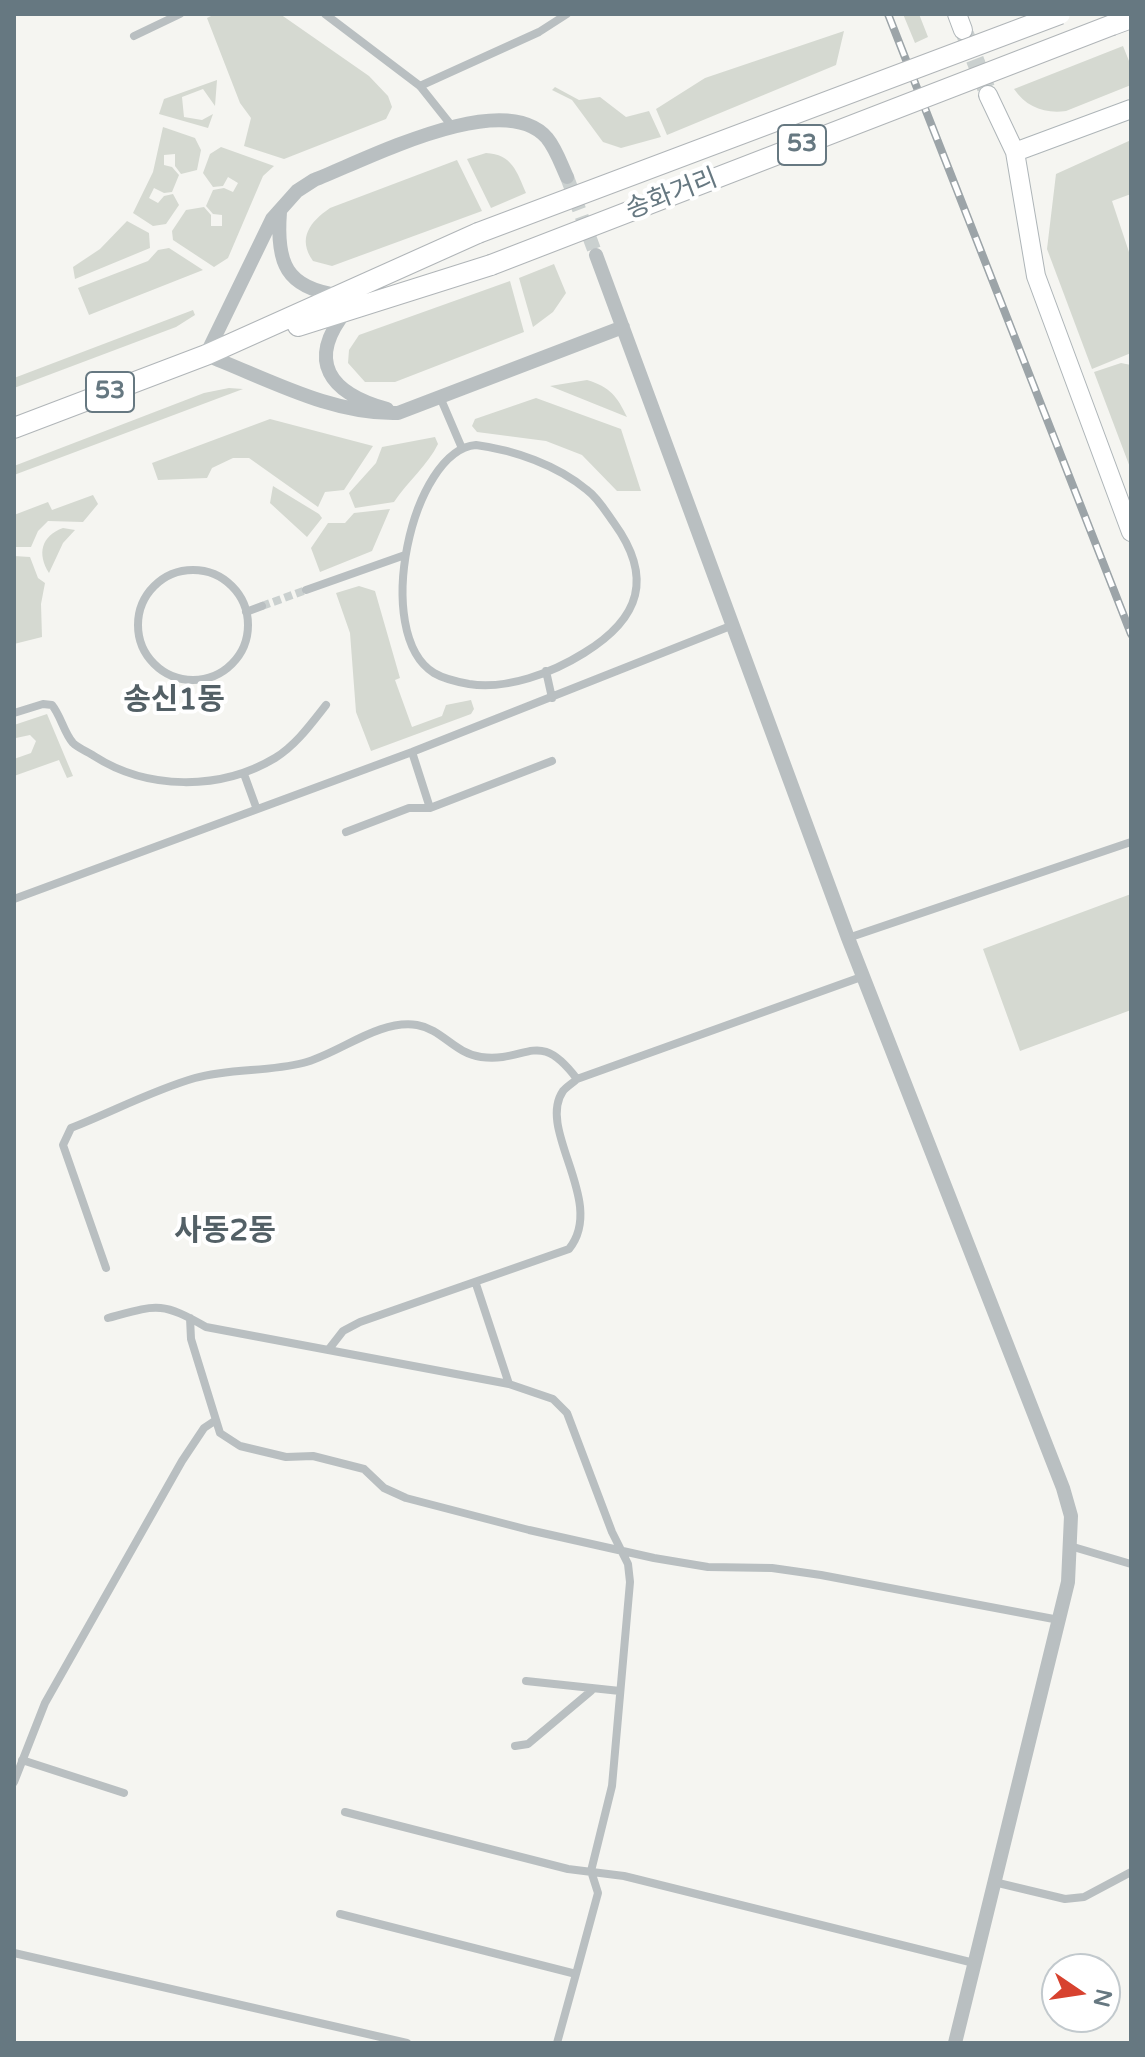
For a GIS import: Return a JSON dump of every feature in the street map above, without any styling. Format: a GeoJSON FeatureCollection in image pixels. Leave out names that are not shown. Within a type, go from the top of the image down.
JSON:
{"type":"FeatureCollection","features":[{"type":"Feature","properties":{"kind":"main road","name":"송화거리"},"geometry":{"type":"LineString","coordinates":[[343,303],[478,233],[1060,14]]}},
{"type":"Feature","properties":{"kind":"main road","name":"송화거리"},"geometry":{"type":"LineString","coordinates":[[14,428],[343,303],[491,265],[1121,22]]}},
{"type":"Feature","properties":{"kind":"main road"},"geometry":{"type":"LineString","coordinates":[[988,95],[1015,152],[1036,276],[1131,532]]}},
{"type":"Feature","properties":{"kind":"main road"},"geometry":{"type":"LineString","coordinates":[[1015,152],[1131,109]]}},
{"type":"Feature","properties":{"kind":"street"},"geometry":{"type":"LineString","coordinates":[[134,36],[180,14]]}},
{"type":"Feature","properties":{"kind":"street"},"geometry":{"type":"LineString","coordinates":[[325,14],[420,86],[451,125]]}},
{"type":"Feature","properties":{"kind":"street"},"geometry":{"type":"LineString","coordinates":[[420,86],[539,32],[567,14]]}},
{"type":"Feature","properties":{"kind":"street"},"geometry":{"type":"LineString","coordinates":[[567,177],[546,137],[516,120],[495,118],[451,125],[314,180],[280,208],[206,355],[339,407],[368,414],[398,413],[623,327]]}},
{"type":"Feature","properties":{"kind":"street"},"geometry":{"type":"LineString","coordinates":[[280,208],[278,235],[289,274],[314,292],[343,303],[325,346],[324,362],[332,379],[371,405],[398,413]]}},
{"type":"Feature","properties":{"kind":"street"},"geometry":{"type":"LineString","coordinates":[[596,255],[848,938],[1063,1488],[1071,1516],[1068,1582],[955,2043]]}},
{"type":"Feature","properties":{"kind":"street"},"geometry":{"type":"LineString","coordinates":[[440,396],[461,446]]}},
{"type":"Feature","properties":{"kind":"street"},"geometry":{"type":"LineString","coordinates":[[461,446],[494,448],[554,468],[589,491],[627,541],[636,560],[639,582],[625,619],[609,636],[582,654],[510,684],[482,686],[433,673],[418,656],[406,632],[400,601],[405,555],[422,502],[444,463],[461,446]]}},
{"type":"Feature","properties":{"kind":"street"},"geometry":{"type":"LineString","coordinates":[[306,590],[405,555]]}},
{"type":"Feature","properties":{"kind":"street"},"geometry":{"type":"LineString","coordinates":[[185,570],[219,576],[236,591],[246,612],[247,635],[238,656],[222,672],[200,680],[177,679],[157,668],[139,639],[138,616],[147,594],[163,578],[185,570]]}},
{"type":"Feature","properties":{"kind":"street"},"geometry":{"type":"LineString","coordinates":[[246,612],[262,606]]}},
{"type":"Feature","properties":{"kind":"street"},"geometry":{"type":"LineString","coordinates":[[14,899],[256,807],[412,752],[733,625]]}},
{"type":"Feature","properties":{"kind":"street"},"geometry":{"type":"LineString","coordinates":[[546,671],[552,698]]}},
{"type":"Feature","properties":{"kind":"street"},"geometry":{"type":"LineString","coordinates":[[14,713],[43,704],[52,705],[63,718],[72,742],[109,766],[146,779],[182,783],[244,774],[277,757],[299,738],[326,705]]}},
{"type":"Feature","properties":{"kind":"street"},"geometry":{"type":"LineString","coordinates":[[412,752],[430,808]]}},
{"type":"Feature","properties":{"kind":"street"},"geometry":{"type":"LineString","coordinates":[[346,832],[409,808],[430,808],[552,761]]}},
{"type":"Feature","properties":{"kind":"street"},"geometry":{"type":"LineString","coordinates":[[244,774],[256,807]]}},
{"type":"Feature","properties":{"kind":"street"},"geometry":{"type":"LineString","coordinates":[[848,938],[1131,842]]}},
{"type":"Feature","properties":{"kind":"street"},"geometry":{"type":"LineString","coordinates":[[329,1349],[343,1331],[360,1322],[569,1249],[579,1237],[582,1213],[559,1126],[557,1106],[562,1091],[577,1079],[864,976]]}},
{"type":"Feature","properties":{"kind":"street"},"geometry":{"type":"LineString","coordinates":[[106,1268],[64,1139],[71,1128],[194,1079],[249,1068],[303,1064],[393,1026],[416,1024],[434,1030],[466,1054],[485,1057],[543,1050],[561,1057],[577,1079]]}},
{"type":"Feature","properties":{"kind":"street"},"geometry":{"type":"LineString","coordinates":[[476,1284],[509,1384]]}},
{"type":"Feature","properties":{"kind":"street"},"geometry":{"type":"LineString","coordinates":[[108,1318],[159,1306],[172,1307],[206,1327],[509,1384],[553,1399],[567,1413],[628,1564],[630,1582],[612,1786],[591,1871],[598,1893],[557,2043]]}},
{"type":"Feature","properties":{"kind":"street"},"geometry":{"type":"LineString","coordinates":[[190,1318],[191,1339],[220,1433],[240,1446],[286,1457],[313,1456],[364,1469],[384,1488],[445,1511],[621,1548],[654,1558],[708,1567],[772,1568],[821,1575],[1059,1620]]}},
{"type":"Feature","properties":{"kind":"street"},"geometry":{"type":"LineString","coordinates":[[14,1782],[45,1703],[182,1461],[204,1428],[216,1420]]}},
{"type":"Feature","properties":{"kind":"street"},"geometry":{"type":"LineString","coordinates":[[1070,1546],[1131,1564]]}},
{"type":"Feature","properties":{"kind":"street"},"geometry":{"type":"LineString","coordinates":[[526,1681],[591,1691],[620,1691]]}},
{"type":"Feature","properties":{"kind":"street"},"geometry":{"type":"LineString","coordinates":[[515,1746],[528,1744],[591,1691]]}},
{"type":"Feature","properties":{"kind":"street"},"geometry":{"type":"LineString","coordinates":[[22,1760],[124,1793]]}},
{"type":"Feature","properties":{"kind":"street"},"geometry":{"type":"LineString","coordinates":[[345,1812],[568,1869],[591,1871],[974,1963]]}},
{"type":"Feature","properties":{"kind":"street"},"geometry":{"type":"LineString","coordinates":[[994,1882],[1065,1899],[1084,1897],[1131,1872]]}},
{"type":"Feature","properties":{"kind":"street"},"geometry":{"type":"LineString","coordinates":[[340,1914],[576,1974]]}},
{"type":"Feature","properties":{"kind":"street"},"geometry":{"type":"LineString","coordinates":[[14,1953],[407,2043]]}},
{"type":"Feature","properties":{"kind":"shaded area"},"geometry":{"type":"Polygon","coordinates":[[[215,14],[280,14],[369,76],[388,96],[392,107],[386,119],[284,159],[244,146],[251,118],[240,103],[207,18],[215,14]]]}},
{"type":"Feature","properties":{"kind":"shaded area"},"geometry":{"type":"Polygon","coordinates":[[[903,14],[919,14],[928,37],[915,43],[903,14]]]}},
{"type":"Feature","properties":{"kind":"shaded area"},"geometry":{"type":"Polygon","coordinates":[[[844,31],[836,65],[667,135],[656,109],[705,78],[844,31]]]}},
{"type":"Feature","properties":{"kind":"shaded area"},"geometry":{"type":"Polygon","coordinates":[[[1123,46],[1131,66],[1131,85],[1066,111],[1037,108],[1014,89],[1123,46]]]}},
{"type":"Feature","properties":{"kind":"shaded area"},"geometry":{"type":"Polygon","coordinates":[[[217,80],[215,106],[203,89],[182,97],[184,117],[202,120],[213,114],[208,128],[159,114],[164,99],[217,80]]]}},
{"type":"Feature","properties":{"kind":"shaded area"},"geometry":{"type":"Polygon","coordinates":[[[555,87],[579,100],[600,97],[626,117],[649,111],[661,137],[621,148],[603,142],[572,100],[552,90],[555,87]]]}},
{"type":"Feature","properties":{"kind":"shaded area"},"geometry":{"type":"Polygon","coordinates":[[[163,127],[195,138],[201,150],[197,170],[181,174],[175,166],[175,154],[164,155],[164,165],[172,167],[179,175],[172,192],[164,193],[154,188],[149,198],[158,203],[164,196],[173,194],[179,205],[166,224],[153,226],[133,213],[153,172],[163,127]]]}},
{"type":"Feature","properties":{"kind":"shaded area"},"geometry":{"type":"Polygon","coordinates":[[[1131,140],[1131,194],[1112,201],[1131,258],[1131,353],[1092,369],[1047,249],[1056,174],[1131,140]]]}},
{"type":"Feature","properties":{"kind":"shaded area"},"geometry":{"type":"Polygon","coordinates":[[[221,147],[274,166],[263,176],[228,258],[214,267],[173,240],[172,231],[186,210],[204,207],[211,215],[211,226],[222,226],[222,215],[213,214],[206,206],[213,190],[224,188],[233,192],[238,183],[228,177],[223,186],[213,187],[203,173],[210,154],[221,147]]]}},
{"type":"Feature","properties":{"kind":"shaded area"},"geometry":{"type":"Polygon","coordinates":[[[486,153],[508,161],[526,193],[491,208],[467,159],[486,153]]]}},
{"type":"Feature","properties":{"kind":"shaded area"},"geometry":{"type":"Polygon","coordinates":[[[457,160],[482,211],[332,266],[313,261],[306,245],[308,231],[330,208],[457,160]]]}},
{"type":"Feature","properties":{"kind":"shaded area"},"geometry":{"type":"Polygon","coordinates":[[[127,221],[149,233],[150,248],[75,279],[73,267],[100,249],[127,221]]]}},
{"type":"Feature","properties":{"kind":"shaded area"},"geometry":{"type":"Polygon","coordinates":[[[169,248],[203,270],[89,315],[78,288],[148,261],[158,250],[169,248]]]}},
{"type":"Feature","properties":{"kind":"shaded area"},"geometry":{"type":"Polygon","coordinates":[[[554,264],[566,293],[553,312],[533,327],[519,278],[554,264]]]}},
{"type":"Feature","properties":{"kind":"shaded area"},"geometry":{"type":"Polygon","coordinates":[[[510,281],[524,332],[395,382],[365,382],[348,363],[349,350],[359,335],[510,281]]]}},
{"type":"Feature","properties":{"kind":"shaded area"},"geometry":{"type":"Polygon","coordinates":[[[193,310],[195,315],[176,327],[14,388],[14,378],[193,310]]]}},
{"type":"Feature","properties":{"kind":"shaded area"},"geometry":{"type":"Polygon","coordinates":[[[1121,363],[1131,365],[1131,470],[1094,372],[1121,363]]]}},
{"type":"Feature","properties":{"kind":"shaded area"},"geometry":{"type":"Polygon","coordinates":[[[587,380],[612,393],[627,417],[550,386],[587,380]]]}},
{"type":"Feature","properties":{"kind":"shaded area"},"geometry":{"type":"Polygon","coordinates":[[[229,388],[243,389],[14,475],[14,466],[204,393],[229,388]]]}},
{"type":"Feature","properties":{"kind":"shaded area"},"geometry":{"type":"Polygon","coordinates":[[[536,398],[621,429],[641,491],[617,491],[582,455],[546,441],[477,432],[472,426],[475,419],[536,398]]]}},
{"type":"Feature","properties":{"kind":"shaded area"},"geometry":{"type":"Polygon","coordinates":[[[270,419],[373,446],[344,490],[325,492],[318,507],[249,458],[233,458],[212,468],[207,478],[158,480],[152,463],[270,419]]]}},
{"type":"Feature","properties":{"kind":"shaded area"},"geometry":{"type":"Polygon","coordinates":[[[435,437],[438,444],[434,452],[394,502],[355,508],[349,493],[376,463],[382,447],[435,437]]]}},
{"type":"Feature","properties":{"kind":"shaded area"},"geometry":{"type":"Polygon","coordinates":[[[273,486],[322,518],[307,537],[270,503],[273,486]]]}},
{"type":"Feature","properties":{"kind":"shaded area"},"geometry":{"type":"Polygon","coordinates":[[[93,495],[98,504],[83,522],[48,521],[38,531],[31,547],[14,547],[14,515],[48,502],[52,510],[93,495]]]}},
{"type":"Feature","properties":{"kind":"shaded area"},"geometry":{"type":"Polygon","coordinates":[[[390,509],[372,551],[320,572],[311,548],[328,523],[345,523],[354,513],[390,509]]]}},
{"type":"Feature","properties":{"kind":"shaded area"},"geometry":{"type":"Polygon","coordinates":[[[63,528],[75,530],[63,543],[49,573],[43,559],[43,546],[50,536],[63,528]]]}},
{"type":"Feature","properties":{"kind":"shaded area"},"geometry":{"type":"Polygon","coordinates":[[[14,556],[30,557],[38,578],[45,583],[41,604],[42,637],[14,644],[14,556]]]}},
{"type":"Feature","properties":{"kind":"shaded area"},"geometry":{"type":"Polygon","coordinates":[[[359,586],[375,591],[400,678],[395,680],[412,727],[442,716],[446,705],[471,700],[474,709],[471,714],[371,751],[356,712],[350,633],[336,593],[359,586]]]}},
{"type":"Feature","properties":{"kind":"shaded area"},"geometry":{"type":"Polygon","coordinates":[[[47,714],[73,776],[67,778],[59,760],[14,776],[14,759],[31,753],[36,741],[30,735],[16,738],[14,725],[47,714]]]}},
{"type":"Feature","properties":{"kind":"shaded area"},"geometry":{"type":"Polygon","coordinates":[[[1131,894],[1131,1010],[1020,1051],[983,949],[1131,894]]]}},
{"type":"Feature","properties":{"kind":"tunnel"},"geometry":{"type":"LineString","coordinates":[[965,34],[986,88]]}},
{"type":"Feature","properties":{"kind":"tunnel"},"geometry":{"type":"LineString","coordinates":[[567,177],[596,255]]}},
{"type":"Feature","properties":{"kind":"tunnel"},"geometry":{"type":"LineString","coordinates":[[262,606],[306,590]]}},
{"type":"Feature","properties":{"kind":"railway"},"geometry":{"type":"LineString","coordinates":[[888,14],[1131,634]]}},
{"type":"Feature","properties":{"kind":"district","name":"송신1동"},"geometry":{"type":"Point","coordinates":[174,701]}},
{"type":"Feature","properties":{"kind":"district","name":"사동2동"},"geometry":{"type":"Point","coordinates":[225,1232]}}]}
